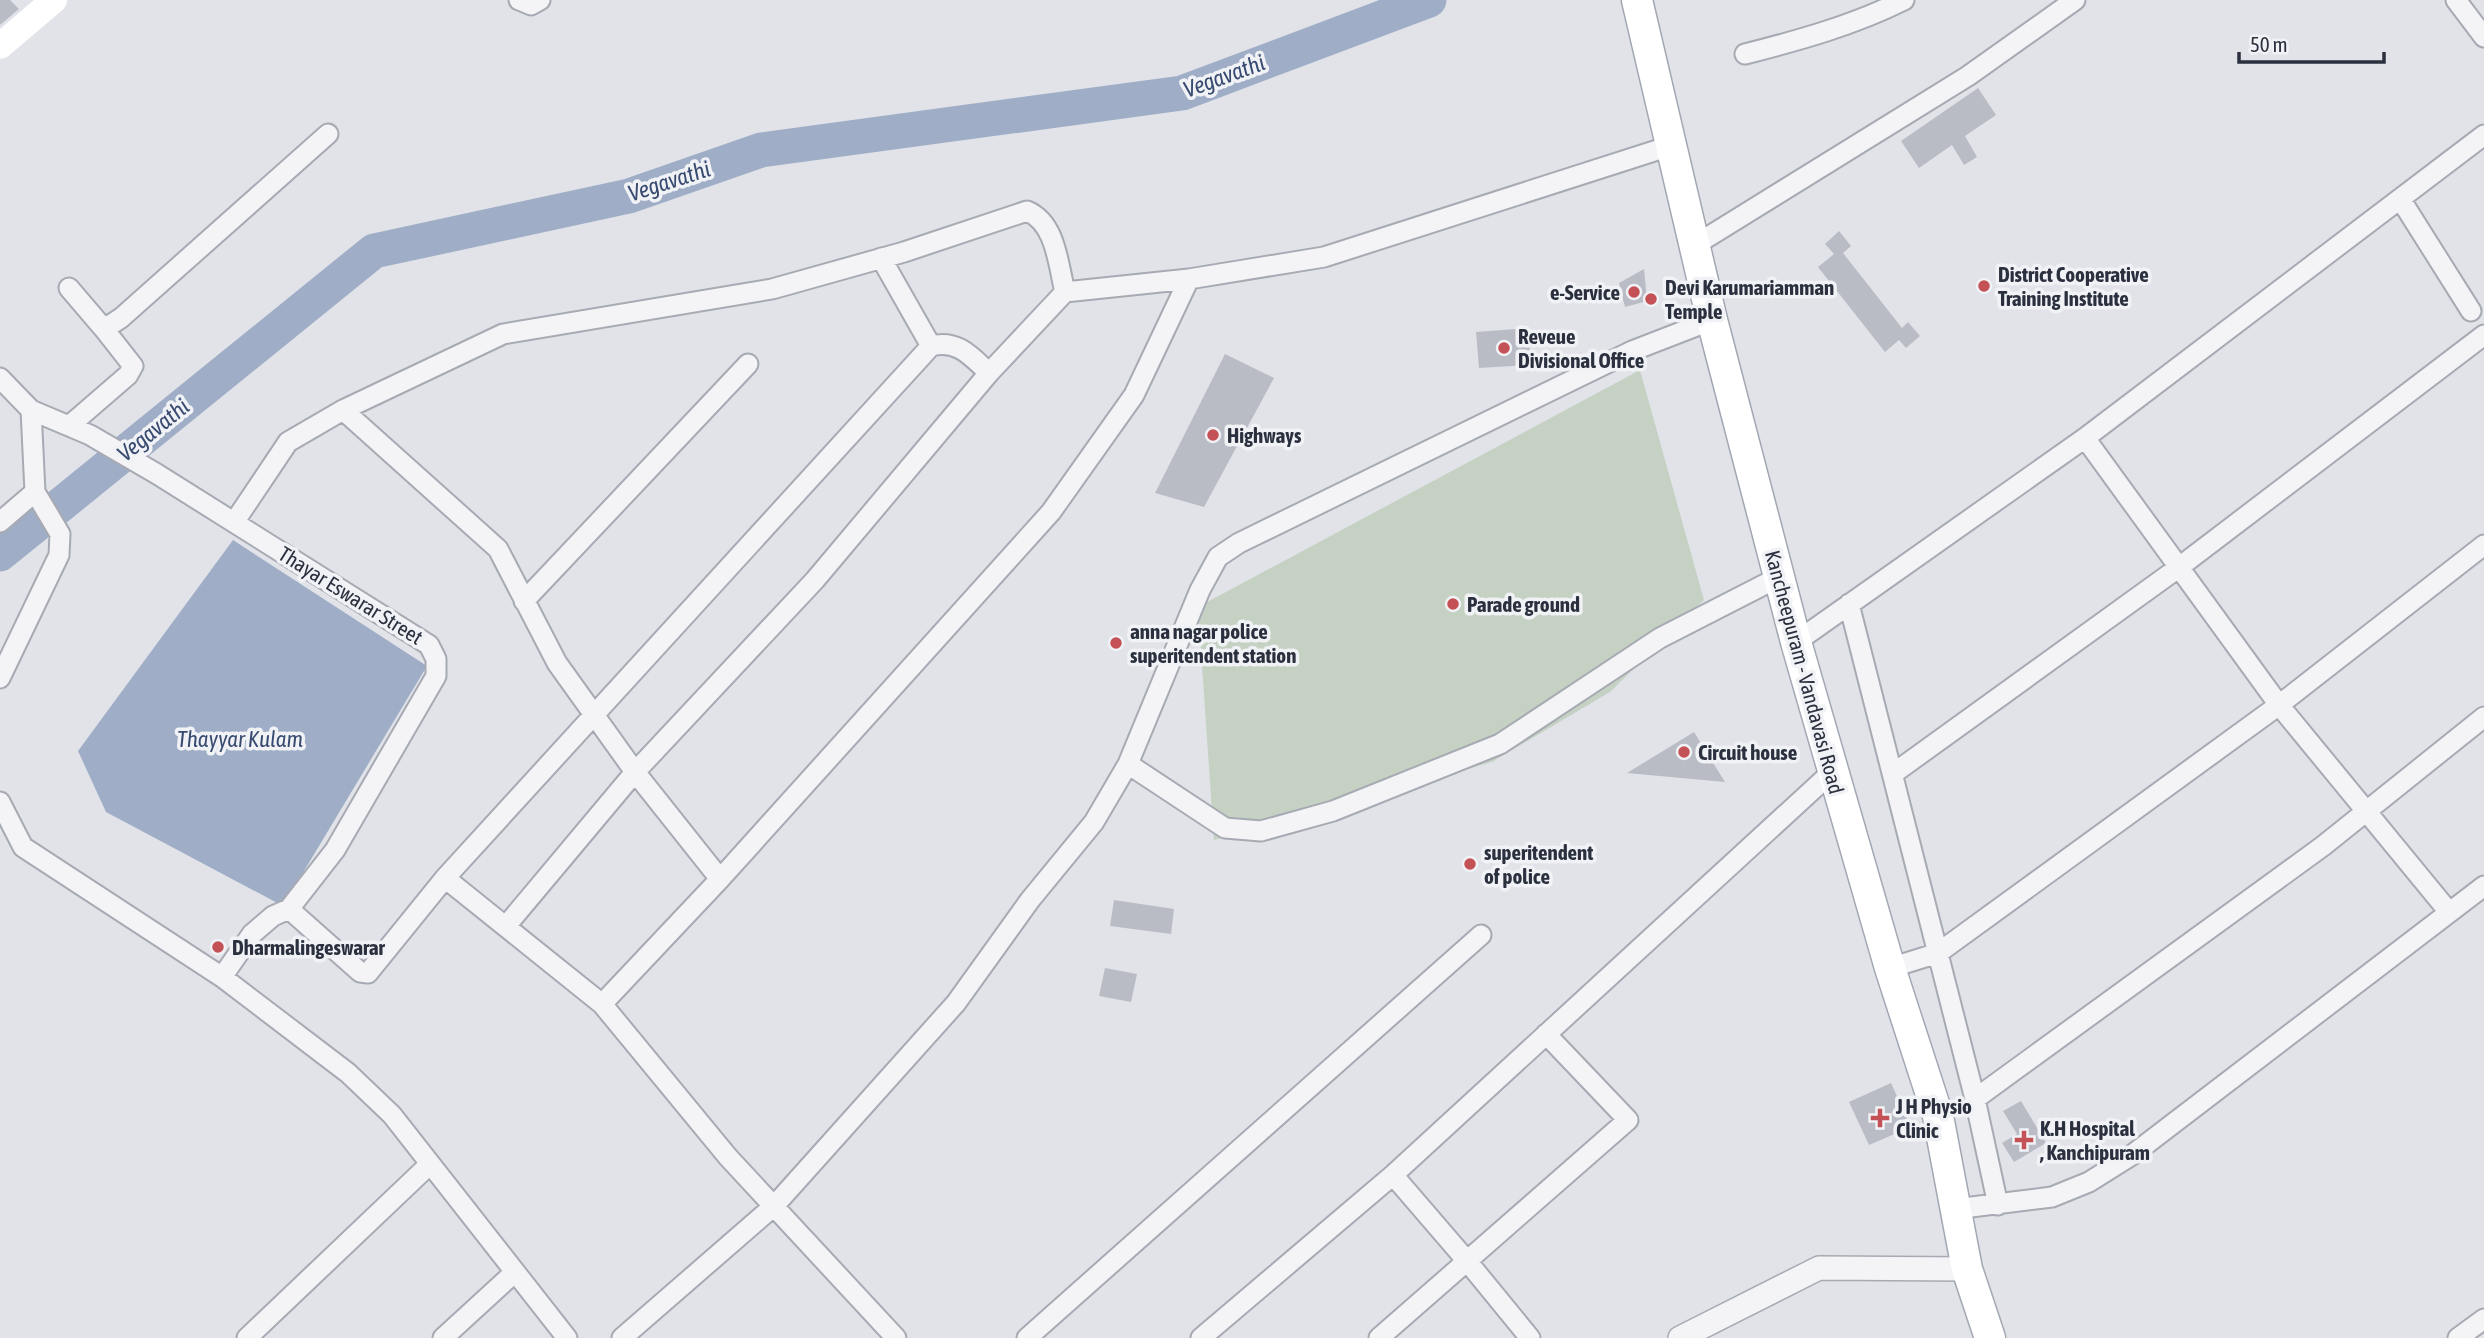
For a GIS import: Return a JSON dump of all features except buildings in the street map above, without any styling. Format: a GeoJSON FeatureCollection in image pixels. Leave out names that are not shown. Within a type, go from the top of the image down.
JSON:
{"type":"FeatureCollection","features":[{"type":"Feature","properties":{"kind":"main road"},"geometry":{"type":"LineString","coordinates":[[0,46],[54,0]]}},
{"type":"Feature","properties":{"kind":"main road","name":"Kancheepuram - Vandavasi Road"},"geometry":{"type":"LineString","coordinates":[[1638,5],[1712,320],[1796,642],[1890,968],[1938,1116],[1967,1269],[1990,1338]]}},
{"type":"Feature","properties":{"kind":"street"},"geometry":{"type":"LineString","coordinates":[[519,0],[531,5],[540,0]]}},
{"type":"Feature","properties":{"kind":"street"},"geometry":{"type":"LineString","coordinates":[[1745,54],[1797,41],[1875,15],[1904,0]]}},
{"type":"Feature","properties":{"kind":"street"},"geometry":{"type":"LineString","coordinates":[[1695,245],[1968,76],[2075,0]]}},
{"type":"Feature","properties":{"kind":"street"},"geometry":{"type":"LineString","coordinates":[[2456,0],[2484,37]]}},
{"type":"Feature","properties":{"kind":"street"},"geometry":{"type":"LineString","coordinates":[[104,329],[121,318],[328,134]]}},
{"type":"Feature","properties":{"kind":"street"},"geometry":{"type":"LineString","coordinates":[[1796,642],[2085,438],[2484,135]]}},
{"type":"Feature","properties":{"kind":"street"},"geometry":{"type":"LineString","coordinates":[[506,926],[635,772],[815,580],[989,373],[1065,292],[1189,279],[1324,257],[1673,145]]}},
{"type":"Feature","properties":{"kind":"street"},"geometry":{"type":"LineString","coordinates":[[2401,200],[2478,306],[2484,327]]}},
{"type":"Feature","properties":{"kind":"street"},"geometry":{"type":"LineString","coordinates":[[234,522],[288,442],[343,410],[503,334],[772,289],[881,258],[1027,211],[1040,216],[1051,237],[1065,292]]}},
{"type":"Feature","properties":{"kind":"street"},"geometry":{"type":"LineString","coordinates":[[881,258],[931,346]]}},
{"type":"Feature","properties":{"kind":"street"},"geometry":{"type":"LineString","coordinates":[[602,1004],[720,880],[1051,512],[1134,395],[1189,279]]}},
{"type":"Feature","properties":{"kind":"street"},"geometry":{"type":"LineString","coordinates":[[69,288],[133,366],[128,375],[69,426]]}},
{"type":"Feature","properties":{"kind":"street"},"geometry":{"type":"LineString","coordinates":[[622,1338],[775,1205],[956,1003],[1030,900],[1094,822],[1128,764],[1199,590],[1218,557],[1239,543],[1632,351],[1712,320]]}},
{"type":"Feature","properties":{"kind":"street"},"geometry":{"type":"LineString","coordinates":[[1894,774],[2178,568],[2484,335]]}},
{"type":"Feature","properties":{"kind":"street"},"geometry":{"type":"LineString","coordinates":[[289,909],[360,972],[368,973],[446,878],[931,346],[943,342],[961,347],[989,373]]}},
{"type":"Feature","properties":{"kind":"street"},"geometry":{"type":"LineString","coordinates":[[524,600],[748,364]]}},
{"type":"Feature","properties":{"kind":"street","name":"Thayar Eswarar Street"},"geometry":{"type":"LineString","coordinates":[[0,378],[31,410],[90,435],[157,474],[429,645],[436,659],[436,676],[335,850],[289,909],[273,916],[252,934],[222,977]]}},
{"type":"Feature","properties":{"kind":"street"},"geometry":{"type":"LineString","coordinates":[[0,678],[59,555],[60,534],[38,498],[31,410]]}},
{"type":"Feature","properties":{"kind":"street"},"geometry":{"type":"LineString","coordinates":[[343,410],[498,549],[557,663],[635,772],[720,880]]}},
{"type":"Feature","properties":{"kind":"street"},"geometry":{"type":"LineString","coordinates":[[2085,438],[2279,705],[2449,912]]}},
{"type":"Feature","properties":{"kind":"street"},"geometry":{"type":"LineString","coordinates":[[0,522],[38,498]]}},
{"type":"Feature","properties":{"kind":"street"},"geometry":{"type":"LineString","coordinates":[[1890,968],[1938,953],[2279,705],[2484,545]]}},
{"type":"Feature","properties":{"kind":"street"},"geometry":{"type":"LineString","coordinates":[[1128,764],[1225,828],[1261,831],[1334,811],[1500,744],[1660,638],[1779,577]]}},
{"type":"Feature","properties":{"kind":"street"},"geometry":{"type":"LineString","coordinates":[[1849,604],[1975,1099],[1997,1205]]}},
{"type":"Feature","properties":{"kind":"street"},"geometry":{"type":"LineString","coordinates":[[1975,1099],[2367,812],[2484,717]]}},
{"type":"Feature","properties":{"kind":"street"},"geometry":{"type":"LineString","coordinates":[[1201,1338],[1393,1175],[1832,772]]}},
{"type":"Feature","properties":{"kind":"street"},"geometry":{"type":"LineString","coordinates":[[0,802],[23,847],[222,977],[348,1073],[392,1115],[567,1338]]}},
{"type":"Feature","properties":{"kind":"street"},"geometry":{"type":"LineString","coordinates":[[446,878],[602,1004],[728,1157],[775,1205],[886,1335]]}},
{"type":"Feature","properties":{"kind":"street"},"geometry":{"type":"LineString","coordinates":[[1955,1209],[2052,1197],[2089,1182],[2132,1155],[2484,886]]}},
{"type":"Feature","properties":{"kind":"street"},"geometry":{"type":"LineString","coordinates":[[1027,1338],[1481,935]]}},
{"type":"Feature","properties":{"kind":"street"},"geometry":{"type":"LineString","coordinates":[[1379,1338],[1628,1120],[1546,1034]]}},
{"type":"Feature","properties":{"kind":"street"},"geometry":{"type":"LineString","coordinates":[[247,1338],[430,1164]]}},
{"type":"Feature","properties":{"kind":"street"},"geometry":{"type":"LineString","coordinates":[[1393,1175],[1467,1261],[1527,1337]]}},
{"type":"Feature","properties":{"kind":"street"},"geometry":{"type":"LineString","coordinates":[[1680,1338],[1819,1268],[1967,1269]]}},
{"type":"Feature","properties":{"kind":"street"},"geometry":{"type":"LineString","coordinates":[[443,1338],[515,1272]]}},
{"type":"Feature","properties":{"kind":"street"},"geometry":{"type":"LineString","coordinates":[[2458,1338],[2484,1319]]}},
{"type":"Feature","properties":{"kind":"green space","name":"Parade ground"},"geometry":{"type":"Polygon","coordinates":[[[1640,370],[1704,600],[1610,692],[1492,762],[1214,840],[1198,607],[1640,370]]]}},
{"type":"Feature","properties":{"kind":"water","name":"Thayyar Kulam"},"geometry":{"type":"Polygon","coordinates":[[[233,540],[427,666],[283,906],[106,812],[78,751],[233,540]]]}},
{"type":"Feature","properties":{"kind":"waterway","name":"Vegavathi"},"geometry":{"type":"LineString","coordinates":[[0,554],[374,251],[629,196],[761,150],[1182,93],[1429,0]]}},
{"type":"Feature","properties":{"kind":"place","name":"District Cooperative Training Institute"},"geometry":{"type":"Point","coordinates":[1984,286]}},
{"type":"Feature","properties":{"kind":"place","name":"e-Service"},"geometry":{"type":"Point","coordinates":[1634,292]}},
{"type":"Feature","properties":{"kind":"place","name":"Devi Karumariamman Temple"},"geometry":{"type":"Point","coordinates":[1651,299]}},
{"type":"Feature","properties":{"kind":"place","name":"Reveue Divisional Office"},"geometry":{"type":"Point","coordinates":[1504,348]}},
{"type":"Feature","properties":{"kind":"place","name":"Highways"},"geometry":{"type":"Point","coordinates":[1213,435]}},
{"type":"Feature","properties":{"kind":"place","name":"Parade ground"},"geometry":{"type":"Point","coordinates":[1453,604]}},
{"type":"Feature","properties":{"kind":"place","name":"anna nagar police superitendent station"},"geometry":{"type":"Point","coordinates":[1116,643]}},
{"type":"Feature","properties":{"kind":"place","name":"Circuit house"},"geometry":{"type":"Point","coordinates":[1684,752]}},
{"type":"Feature","properties":{"kind":"place","name":"superitendent of police"},"geometry":{"type":"Point","coordinates":[1470,864]}},
{"type":"Feature","properties":{"kind":"place","name":"Dharmalingeswarar"},"geometry":{"type":"Point","coordinates":[218,947]}},
{"type":"Feature","properties":{"kind":"place","name":"J H Physio Clinic"},"geometry":{"type":"Point","coordinates":[1880,1118]}},
{"type":"Feature","properties":{"kind":"place","name":"K.H Hospital , Kanchipuram"},"geometry":{"type":"Point","coordinates":[2024,1140]}}]}
